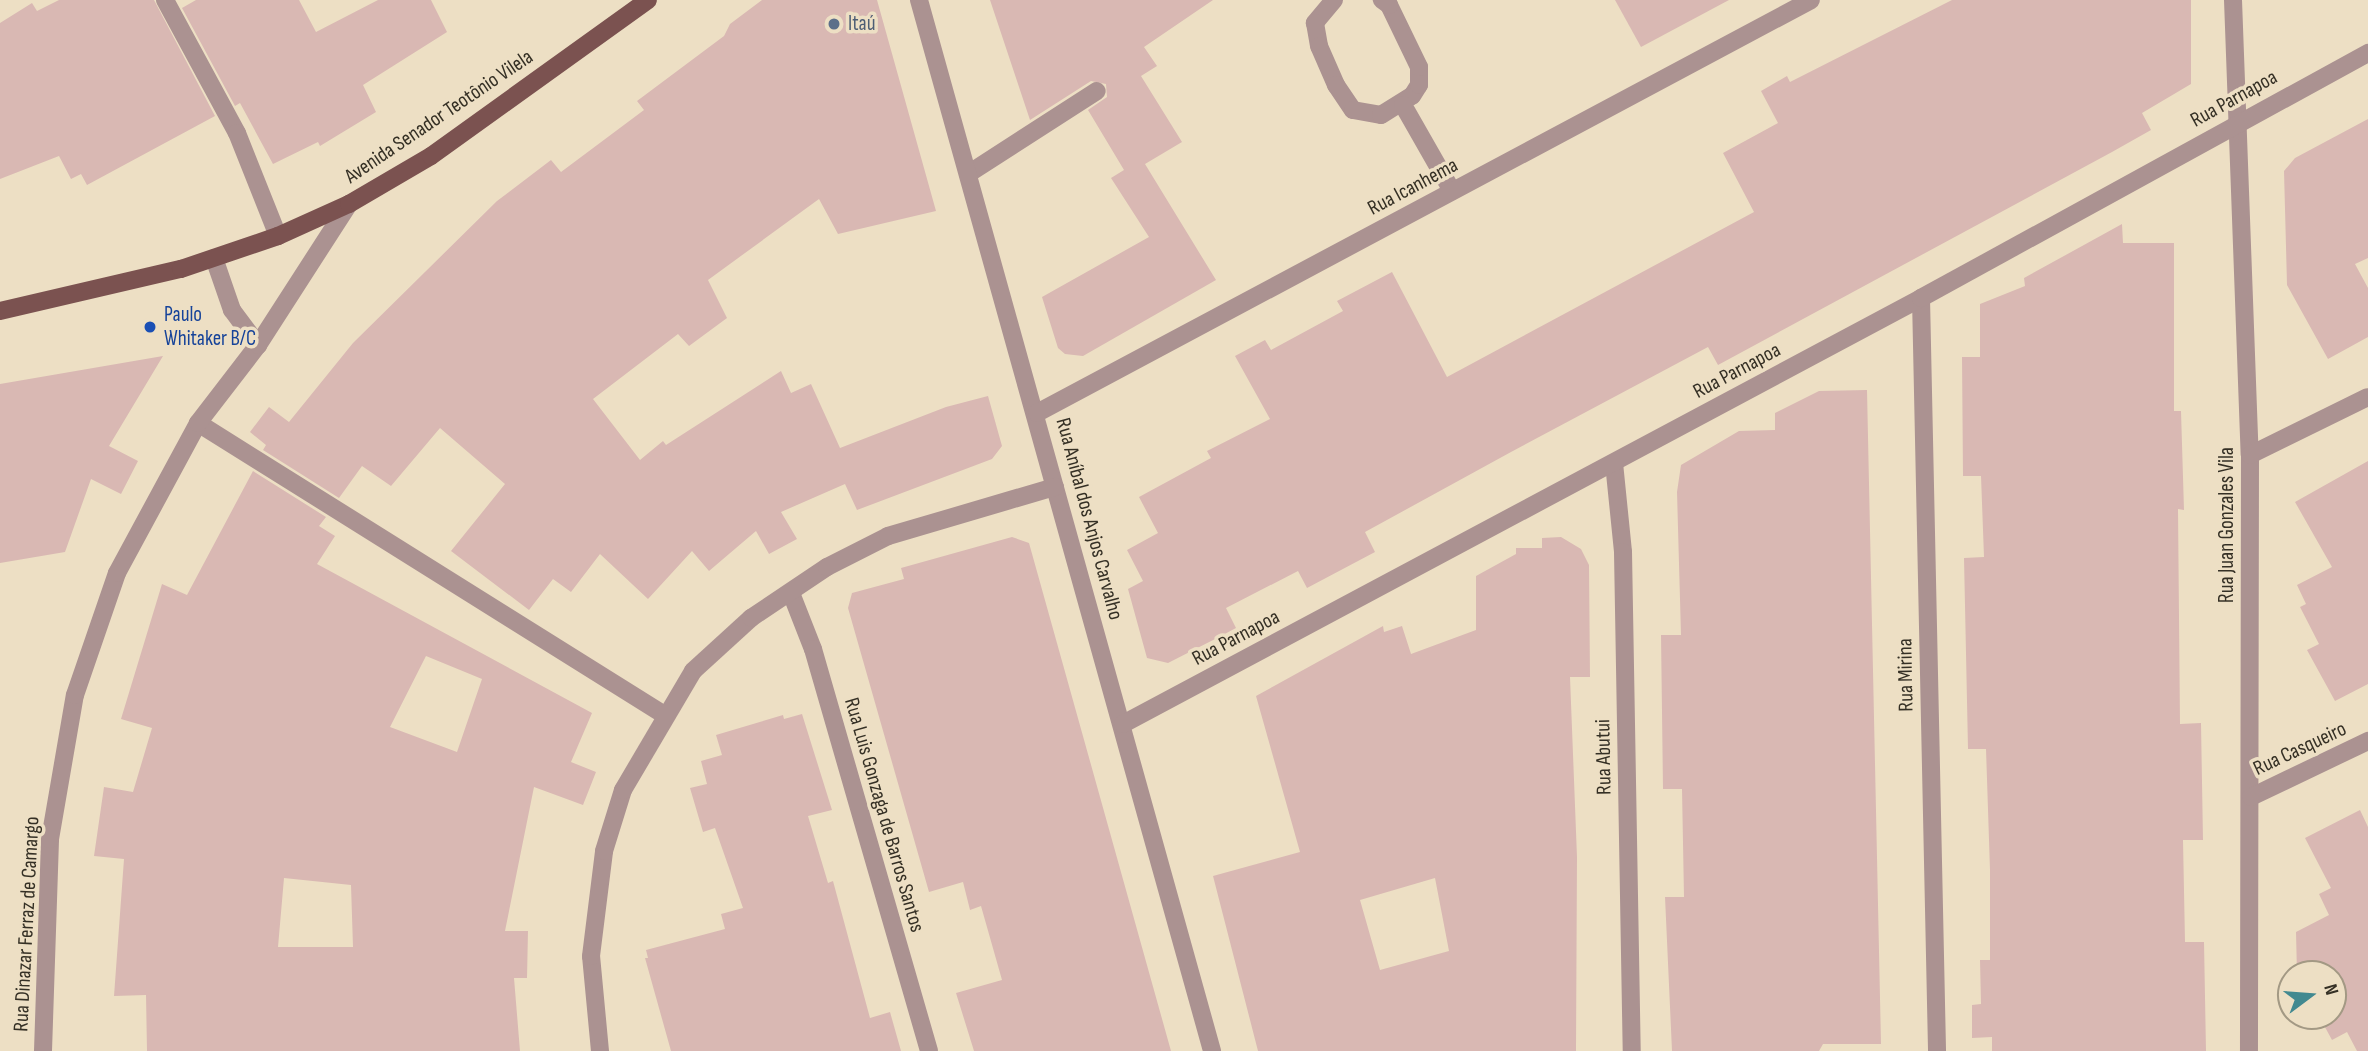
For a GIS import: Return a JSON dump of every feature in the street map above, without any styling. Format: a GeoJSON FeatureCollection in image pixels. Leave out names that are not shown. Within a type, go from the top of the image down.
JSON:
{"type":"FeatureCollection","features":[{"type":"Feature","properties":{"kind":"main road","name":"Avenida Senador Teotônio Vilela"},"geometry":{"type":"LineString","coordinates":[[0,311],[138,281],[214,258],[278,236],[349,204],[430,156],[648,0]]}},
{"type":"Feature","properties":{"kind":"street"},"geometry":{"type":"LineString","coordinates":[[165,0],[237,133],[278,236]]}},
{"type":"Feature","properties":{"kind":"street","name":"Rua Aníbal dos Anjos Carvalho"},"geometry":{"type":"LineString","coordinates":[[919,0],[1037,413],[1212,1051]]}},
{"type":"Feature","properties":{"kind":"street"},"geometry":{"type":"LineString","coordinates":[[1334,0],[1315,23],[1319,46],[1336,85],[1353,110],[1369,115],[1381,115],[1403,105],[1419,85],[1419,67],[1400,24],[1381,0]]}},
{"type":"Feature","properties":{"kind":"street","name":"Rua Icanhema"},"geometry":{"type":"LineString","coordinates":[[1037,413],[1811,0]]}},
{"type":"Feature","properties":{"kind":"street","name":"Rua Juan Gonzales Vila"},"geometry":{"type":"LineString","coordinates":[[2233,0],[2235,124],[2250,455],[2249,1051]]}},
{"type":"Feature","properties":{"kind":"street","name":"Rua Parnapoa"},"geometry":{"type":"LineString","coordinates":[[1123,724],[1921,298],[2368,53]]}},
{"type":"Feature","properties":{"kind":"street"},"geometry":{"type":"LineString","coordinates":[[968,174],[1097,91]]}},
{"type":"Feature","properties":{"kind":"street"},"geometry":{"type":"LineString","coordinates":[[1403,105],[1452,191]]}},
{"type":"Feature","properties":{"kind":"street","name":"Rua Dinazar Ferraz de Camargo"},"geometry":{"type":"LineString","coordinates":[[43,1051],[50,839],[75,695],[117,573],[198,423],[258,345],[349,204]]}},
{"type":"Feature","properties":{"kind":"street"},"geometry":{"type":"LineString","coordinates":[[214,258],[232,310],[258,345]]}},
{"type":"Feature","properties":{"kind":"street","name":"Rua Mirina"},"geometry":{"type":"LineString","coordinates":[[1921,298],[1937,1051]]}},
{"type":"Feature","properties":{"kind":"street"},"geometry":{"type":"LineString","coordinates":[[2250,455],[2368,397]]}},
{"type":"Feature","properties":{"kind":"street"},"geometry":{"type":"LineString","coordinates":[[198,423],[666,716]]}},
{"type":"Feature","properties":{"kind":"street","name":"Rua Abutui"},"geometry":{"type":"LineString","coordinates":[[1614,463],[1623,552],[1632,1051]]}},
{"type":"Feature","properties":{"kind":"street"},"geometry":{"type":"LineString","coordinates":[[600,1051],[591,956],[604,851],[623,790],[693,671],[751,618],[827,567],[888,536],[1055,486]]}},
{"type":"Feature","properties":{"kind":"street","name":"Rua Luis Gonzaga de Barros Santos"},"geometry":{"type":"LineString","coordinates":[[791,593],[817,662],[929,1051]]}},
{"type":"Feature","properties":{"kind":"street","name":"Rua Casqueiro"},"geometry":{"type":"LineString","coordinates":[[2251,797],[2368,741]]}},
{"type":"Feature","properties":{"kind":"building"},"geometry":{"type":"Polygon","coordinates":[[[59,0],[154,0],[215,116],[87,185],[81,174],[71,179],[59,156],[0,179],[0,23],[32,3],[37,11],[59,0]]]}},
{"type":"Feature","properties":{"kind":"building"},"geometry":{"type":"Polygon","coordinates":[[[196,0],[299,0],[316,32],[378,0],[431,0],[447,32],[363,85],[376,112],[320,146],[318,142],[273,164],[240,103],[235,106],[182,8],[196,0]]]}},
{"type":"Feature","properties":{"kind":"building"},"geometry":{"type":"Polygon","coordinates":[[[762,0],[877,0],[936,211],[838,234],[819,199],[708,280],[727,318],[689,346],[678,334],[593,399],[640,460],[663,441],[666,445],[781,371],[791,393],[811,384],[840,448],[946,407],[988,396],[1002,446],[992,459],[857,510],[845,484],[781,512],[797,539],[769,554],[756,531],[709,571],[692,551],[648,599],[600,554],[571,592],[553,579],[529,610],[451,551],[505,484],[440,428],[391,486],[362,466],[339,498],[263,450],[266,445],[250,432],[269,407],[289,422],[353,343],[497,201],[551,160],[561,172],[644,110],[637,101],[724,36],[730,24],[762,0]]]}},
{"type":"Feature","properties":{"kind":"building"},"geometry":{"type":"Polygon","coordinates":[[[990,0],[1213,0],[1144,47],[1157,66],[1141,76],[1182,142],[1145,164],[1216,280],[1083,356],[1065,354],[1058,348],[1042,297],[1149,237],[1111,178],[1124,170],[1088,110],[1107,97],[1106,84],[1091,81],[1030,120],[990,0]]]}},
{"type":"Feature","properties":{"kind":"building"},"geometry":{"type":"Polygon","coordinates":[[[1615,0],[1729,0],[1641,47],[1615,0]]]}},
{"type":"Feature","properties":{"kind":"building"},"geometry":{"type":"Polygon","coordinates":[[[1952,0],[2191,0],[2191,84],[2142,113],[2151,130],[2112,152],[1718,365],[1708,347],[1365,532],[1375,552],[1307,588],[1298,571],[1226,608],[1236,628],[1168,663],[1147,658],[1128,589],[1143,581],[1127,550],[1158,533],[1139,497],[1211,458],[1207,451],[1270,419],[1235,356],[1265,340],[1271,350],[1343,311],[1337,301],[1392,272],[1447,377],[1754,212],[1723,153],[1778,123],[1761,91],[1787,76],[1790,82],[1952,0]]]}},
{"type":"Feature","properties":{"kind":"building"},"geometry":{"type":"Polygon","coordinates":[[[2368,119],[2368,258],[2355,264],[2368,288],[2368,337],[2328,359],[2287,285],[2284,171],[2295,158],[2368,119]]]}},
{"type":"Feature","properties":{"kind":"building"},"geometry":{"type":"Polygon","coordinates":[[[2122,224],[2123,243],[2174,243],[2174,411],[2181,411],[2184,510],[2178,509],[2180,724],[2201,723],[2203,840],[2183,840],[2185,942],[2204,942],[2206,1051],[1992,1051],[1992,1037],[1972,1038],[1972,1005],[1981,1004],[1980,960],[1990,960],[1990,870],[1986,749],[1968,749],[1964,558],[1984,557],[1981,476],[1963,476],[1962,357],[1980,357],[1980,304],[2025,286],[2024,278],[2122,224]]]}},
{"type":"Feature","properties":{"kind":"building"},"geometry":{"type":"Polygon","coordinates":[[[163,356],[109,446],[138,461],[121,494],[91,479],[65,552],[0,563],[0,384],[163,356]]]}},
{"type":"Feature","properties":{"kind":"building"},"geometry":{"type":"Polygon","coordinates":[[[1867,390],[1881,1044],[1823,1044],[1819,1051],[1672,1051],[1665,897],[1684,897],[1682,789],[1663,789],[1661,635],[1681,635],[1677,492],[1681,465],[1739,431],[1775,430],[1775,413],[1819,391],[1867,390]]]}},
{"type":"Feature","properties":{"kind":"building"},"geometry":{"type":"Polygon","coordinates":[[[2368,461],[2368,684],[2335,701],[2307,650],[2319,644],[2300,607],[2306,604],[2297,585],[2332,567],[2295,502],[2368,461]]]}},
{"type":"Feature","properties":{"kind":"building"},"geometry":{"type":"Polygon","coordinates":[[[253,471],[326,517],[319,526],[335,536],[317,564],[592,713],[571,762],[596,772],[583,805],[534,787],[505,931],[528,931],[527,978],[514,978],[520,1051],[147,1051],[146,995],[114,996],[124,859],[94,856],[104,787],[133,792],[152,728],[121,719],[162,584],[187,595],[253,471]],[[426,656],[390,727],[457,752],[482,679],[426,656]],[[284,878],[278,947],[353,947],[351,885],[284,878]]]}},
{"type":"Feature","properties":{"kind":"building"},"geometry":{"type":"Polygon","coordinates":[[[1012,537],[1029,543],[1171,1051],[974,1051],[956,993],[1002,980],[981,906],[970,910],[963,882],[929,892],[848,608],[852,593],[904,579],[901,568],[1012,537]]]}},
{"type":"Feature","properties":{"kind":"building"},"geometry":{"type":"Polygon","coordinates":[[[1561,537],[1581,549],[1589,565],[1590,677],[1570,677],[1577,857],[1576,1051],[1258,1051],[1213,876],[1300,852],[1256,696],[1383,626],[1384,632],[1402,626],[1411,654],[1476,630],[1476,576],[1516,554],[1516,548],[1542,548],[1542,538],[1561,537]],[[1435,878],[1360,900],[1380,970],[1449,951],[1435,878]]]}},
{"type":"Feature","properties":{"kind":"building"},"geometry":{"type":"Polygon","coordinates":[[[802,714],[832,810],[808,816],[828,883],[833,881],[870,1018],[890,1012],[901,1051],[671,1051],[645,958],[648,958],[646,950],[725,929],[721,914],[743,908],[715,828],[703,832],[690,788],[707,784],[701,761],[722,755],[716,735],[783,715],[784,719],[802,714]]]}},
{"type":"Feature","properties":{"kind":"building"},"geometry":{"type":"Polygon","coordinates":[[[2360,810],[2368,827],[2368,1051],[2357,1051],[2347,1032],[2332,1040],[2327,1030],[2347,1030],[2347,960],[2297,960],[2296,932],[2329,915],[2319,894],[2331,888],[2305,838],[2360,810]]]}},
{"type":"Feature","properties":{"kind":"place","name":"Itaú"},"geometry":{"type":"Point","coordinates":[834,24]}},
{"type":"Feature","properties":{"kind":"place","name":"Paulo Whitaker B/C"},"geometry":{"type":"Point","coordinates":[150,327]}}]}
